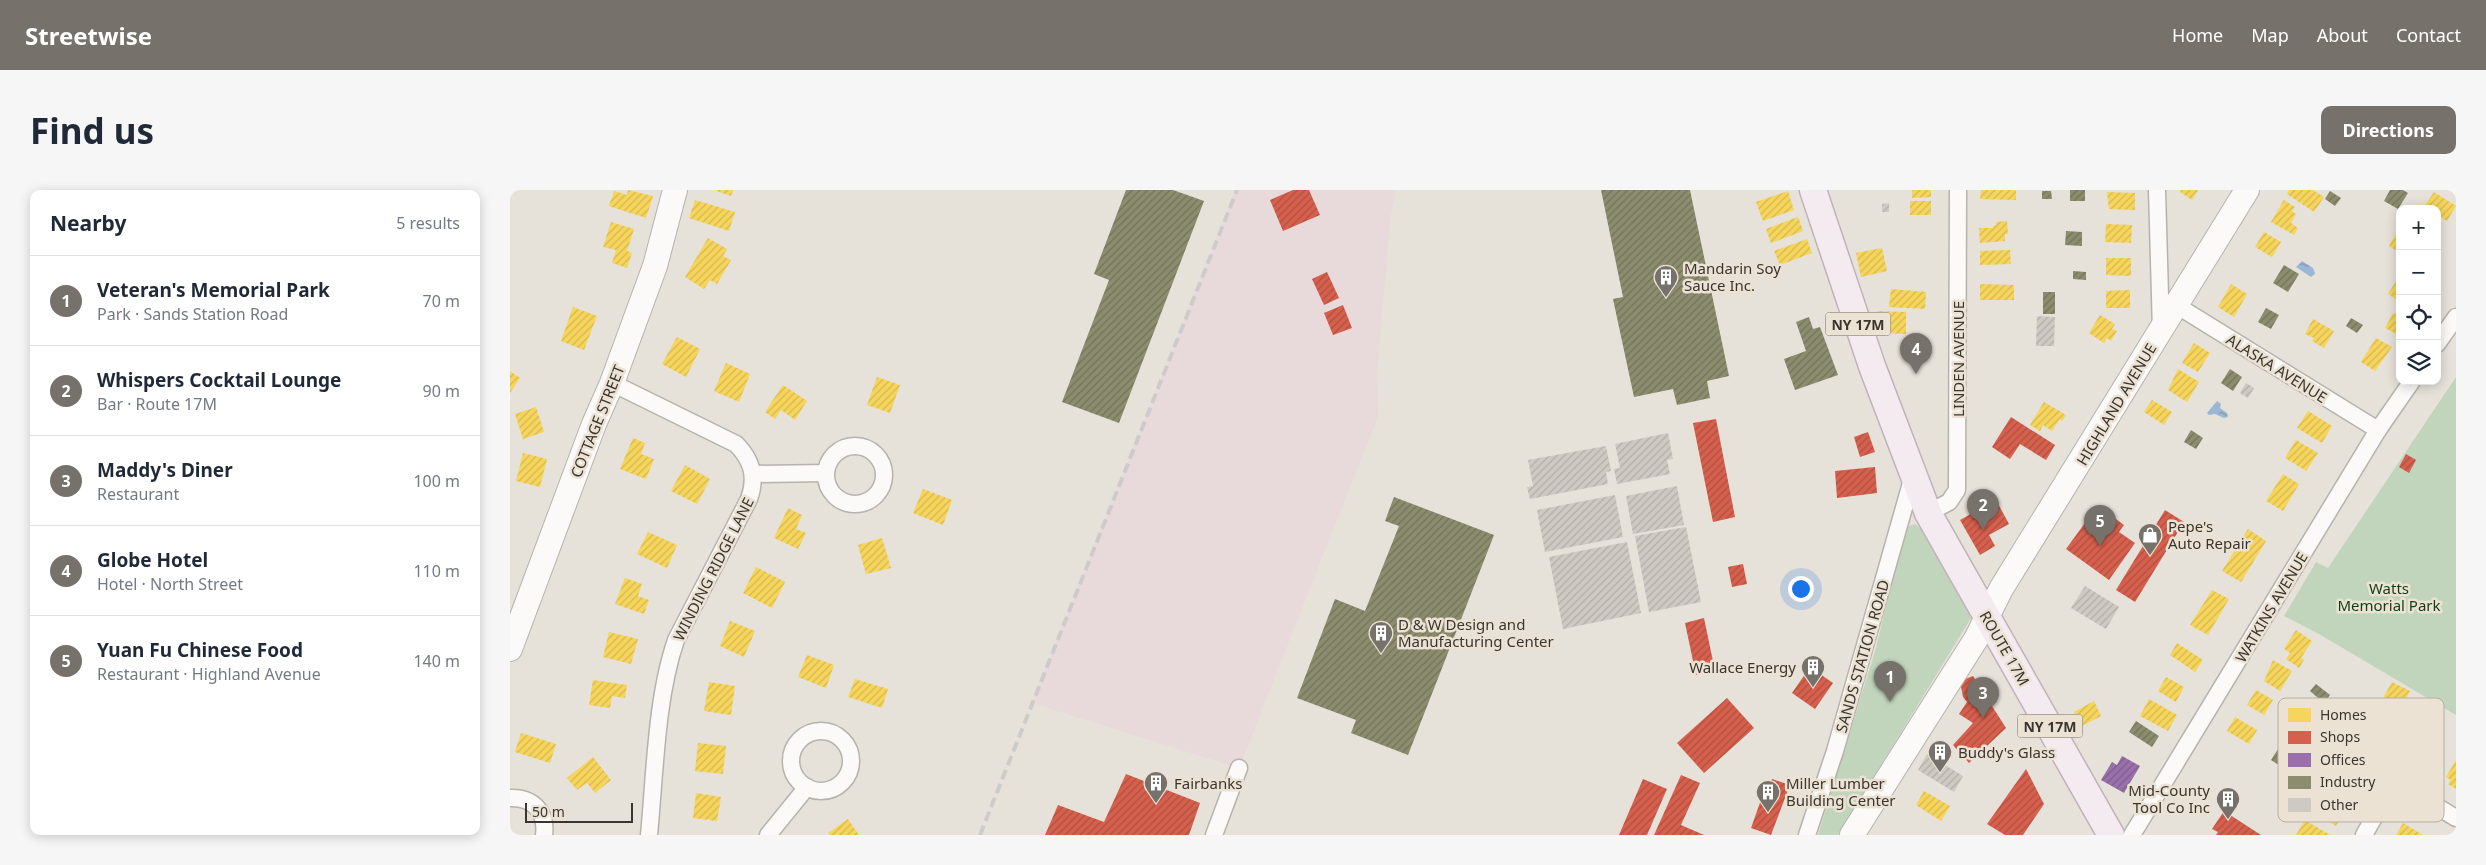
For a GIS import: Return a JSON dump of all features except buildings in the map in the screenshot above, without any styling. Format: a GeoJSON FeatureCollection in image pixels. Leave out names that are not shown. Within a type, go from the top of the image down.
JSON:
{"type":"FeatureCollection","features":[{"type":"Feature","properties":{"kind":"main road","name":"NY 17M"},"geometry":{"type":"LineString","coordinates":[[1813,190],[1909,467]]}},
{"type":"Feature","properties":{"kind":"main road","name":"ROUTE 17M"},"geometry":{"type":"LineString","coordinates":[[1909,467],[1928,513],[2111,835]]}},
{"type":"Feature","properties":{"kind":"street","name":"COTTAGE STREET"},"geometry":{"type":"LineString","coordinates":[[510,648],[655,266],[675,190]]}},
{"type":"Feature","properties":{"kind":"street","name":"LINDEN AVENUE"},"geometry":{"type":"LineString","coordinates":[[1928,513],[1948,502],[1957,490],[1958,190]]}},
{"type":"Feature","properties":{"kind":"street"},"geometry":{"type":"LineString","coordinates":[[2157,190],[2161,331]]}},
{"type":"Feature","properties":{"kind":"street","name":"HIGHLAND AVENUE"},"geometry":{"type":"LineString","coordinates":[[1852,835],[1976,639],[2001,590],[2247,190]]}},
{"type":"Feature","properties":{"kind":"street","name":"ALASKA AVENUE"},"geometry":{"type":"LineString","coordinates":[[2176,305],[2378,430]]}},
{"type":"Feature","properties":{"kind":"street"},"geometry":{"type":"LineString","coordinates":[[2440,340],[2456,317]]}},
{"type":"Feature","properties":{"kind":"street"},"geometry":{"type":"LineString","coordinates":[[612,383],[736,444],[746,454],[754,474],[825,473]]}},
{"type":"Feature","properties":{"kind":"street","name":"WATKINS AVENUE"},"geometry":{"type":"LineString","coordinates":[[2132,835],[2378,430],[2409,385]]}},
{"type":"Feature","properties":{"kind":"street","name":"SANDS STATION ROAD"},"geometry":{"type":"LineString","coordinates":[[1807,835],[1835,751],[1909,467]]}},
{"type":"Feature","properties":{"kind":"street","name":"WINDING RIDGE LANE"},"geometry":{"type":"LineString","coordinates":[[649,835],[663,698],[671,653],[749,499],[753,487],[754,474]]}},
{"type":"Feature","properties":{"kind":"street"},"geometry":{"type":"LineString","coordinates":[[1214,835],[1239,768]]}},
{"type":"Feature","properties":{"kind":"street"},"geometry":{"type":"LineString","coordinates":[[768,835],[807,787]]}},
{"type":"Feature","properties":{"kind":"street"},"geometry":{"type":"LineString","coordinates":[[510,798],[529,800],[537,806],[545,824],[544,835]]}},
{"type":"Feature","properties":{"kind":"street"},"geometry":{"type":"LineString","coordinates":[[2444,811],[2456,818]]}},
{"type":"Feature","properties":{"kind":"street"},"geometry":{"type":"LineString","coordinates":[[2364,835],[2372,822]]}},
{"type":"Feature","properties":{"kind":"shaded area"},"geometry":{"type":"Polygon","coordinates":[[[1236,190],[1396,190],[1391,213],[1377,369],[1378,416],[1239,768],[1032,703],[1236,190]]]}},
{"type":"Feature","properties":{"kind":"green space","name":"Watts Memorial Park"},"geometry":{"type":"Polygon","coordinates":[[[2456,377],[2456,715],[2444,708],[2444,698],[2427,698],[2319,634],[2284,616],[2316,562],[2328,568],[2456,377]]]}},
{"type":"Feature","properties":{"kind":"green space"},"geometry":{"type":"Polygon","coordinates":[[[1915,524],[1922,530],[1971,618],[1838,835],[1818,835],[1876,648],[1902,539],[1909,526],[1915,524]]]}},
{"type":"Feature","properties":{"kind":"water"},"geometry":{"type":"Polygon","coordinates":[[[2302,261],[2313,268],[2315,274],[2311,277],[2296,267],[2302,261]]]}},
{"type":"Feature","properties":{"kind":"water"},"geometry":{"type":"Polygon","coordinates":[[[2217,401],[2221,404],[2220,408],[2227,413],[2228,417],[2224,418],[2207,413],[2217,401]]]}},
{"type":"Feature","properties":{"kind":"railway"},"geometry":{"type":"LineString","coordinates":[[980,835],[1237,190]]}},
{"type":"Feature","properties":{"kind":"place","name":"Mandarin Soy Sauce Inc."},"geometry":{"type":"Point","coordinates":[1666,298]}},
{"type":"Feature","properties":{"kind":"place","name":"Globe Hotel"},"geometry":{"type":"Point","coordinates":[1916,374]}},
{"type":"Feature","properties":{"kind":"place","name":"Whispers Cocktail Lounge"},"geometry":{"type":"Point","coordinates":[1983,530]}},
{"type":"Feature","properties":{"kind":"place","name":"Yuan Fu Chinese Food"},"geometry":{"type":"Point","coordinates":[2100,546]}},
{"type":"Feature","properties":{"kind":"place","name":"Pepe's Auto Repair"},"geometry":{"type":"Point","coordinates":[2150,556]}},
{"type":"Feature","properties":{"kind":"place","name":"D & W Design and Manufacturing Center"},"geometry":{"type":"Point","coordinates":[1381,654]}},
{"type":"Feature","properties":{"kind":"place","name":"Wallace Energy"},"geometry":{"type":"Point","coordinates":[1813,688]}},
{"type":"Feature","properties":{"kind":"place","name":"Veteran's Memorial Park"},"geometry":{"type":"Point","coordinates":[1890,702]}},
{"type":"Feature","properties":{"kind":"place","name":"Maddy's Diner"},"geometry":{"type":"Point","coordinates":[1983,718]}},
{"type":"Feature","properties":{"kind":"place","name":"Buddy's Glass"},"geometry":{"type":"Point","coordinates":[1940,773]}},
{"type":"Feature","properties":{"kind":"place","name":"Fairbanks"},"geometry":{"type":"Point","coordinates":[1156,804]}},
{"type":"Feature","properties":{"kind":"place","name":"Miller Lumber Building Center"},"geometry":{"type":"Point","coordinates":[1768,813]}},
{"type":"Feature","properties":{"kind":"place","name":"Mid-County Tool Co Inc"},"geometry":{"type":"Point","coordinates":[2228,820]}}]}
